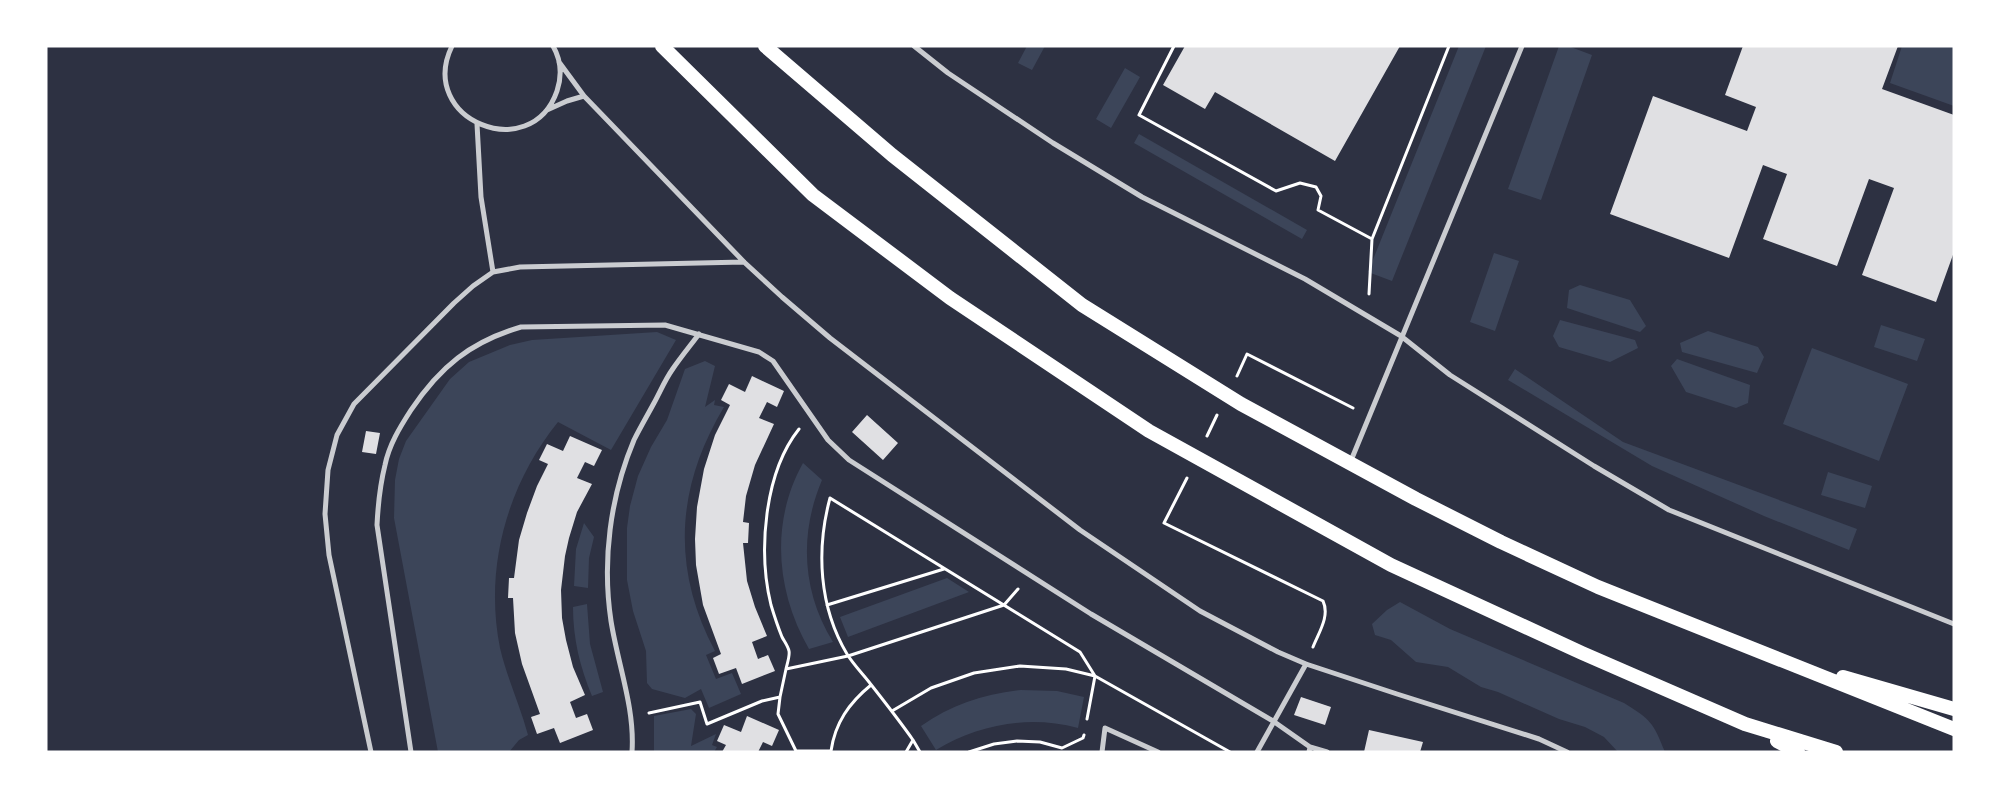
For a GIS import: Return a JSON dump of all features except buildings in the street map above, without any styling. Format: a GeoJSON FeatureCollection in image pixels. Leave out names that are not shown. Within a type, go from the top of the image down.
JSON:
{"type":"FeatureCollection","features":[{"type":"Feature","properties":{"kind":"highway"},"geometry":{"type":"LineString","coordinates":[[662,46],[813,195],[950,298],[1149,431],[1391,565],[1582,653],[1745,724],[1798,752]]}},
{"type":"Feature","properties":{"kind":"highway"},"geometry":{"type":"LineString","coordinates":[[764,46],[892,155],[1082,305],[1241,404],[1501,542],[1598,587],[1954,729]]}},
{"type":"Feature","properties":{"kind":"highway"},"geometry":{"type":"LineString","coordinates":[[1763,654],[1954,709]]}},
{"type":"Feature","properties":{"kind":"highway"},"geometry":{"type":"LineString","coordinates":[[1745,724],[1836,752]]}},
{"type":"Feature","properties":{"kind":"street"},"geometry":{"type":"LineString","coordinates":[[452,46],[446,63],[446,84],[450,94],[461,112],[477,124],[498,130],[519,128],[529,124],[545,111],[552,102],[559,83],[559,62]]}},
{"type":"Feature","properties":{"kind":"street"},"geometry":{"type":"LineString","coordinates":[[553,46],[559,62],[584,96],[744,262],[830,338],[1080,530],[1200,611],[1278,652],[1306,664],[1539,739],[1567,752]]}},
{"type":"Feature","properties":{"kind":"street"},"geometry":{"type":"LineString","coordinates":[[914,46],[948,73],[1053,143],[1142,197],[1304,280],[1401,336],[1450,375],[1594,466],[1669,510],[1954,624]]}},
{"type":"Feature","properties":{"kind":"street"},"geometry":{"type":"LineString","coordinates":[[1349,463],[1522,46]]}},
{"type":"Feature","properties":{"kind":"street"},"geometry":{"type":"LineString","coordinates":[[545,111],[584,96]]}},
{"type":"Feature","properties":{"kind":"street"},"geometry":{"type":"LineString","coordinates":[[477,124],[481,197],[493,272]]}},
{"type":"Feature","properties":{"kind":"street"},"geometry":{"type":"LineString","coordinates":[[371,752],[329,555],[325,514],[328,470],[337,435],[354,404],[454,304],[473,286],[493,272],[520,267],[744,262]]}},
{"type":"Feature","properties":{"kind":"street"},"geometry":{"type":"LineString","coordinates":[[412,752],[376,525],[385,463],[405,419],[428,385],[452,361],[498,334],[520,327],[665,325],[748,348],[773,361],[828,440],[849,460],[1135,642],[1273,721],[1309,749],[1327,752]]}},
{"type":"Feature","properties":{"kind":"street"},"geometry":{"type":"LineString","coordinates":[[632,752],[633,735],[609,605],[606,569],[615,501],[622,473],[635,439],[672,370],[699,334]]}},
{"type":"Feature","properties":{"kind":"street"},"geometry":{"type":"LineString","coordinates":[[1257,752],[1306,664]]}},
{"type":"Feature","properties":{"kind":"street"},"geometry":{"type":"LineString","coordinates":[[1102,752],[1105,728],[1158,752]]}},
{"type":"Feature","properties":{"kind":"path"},"geometry":{"type":"LineString","coordinates":[[1174,46],[1139,115],[1276,191],[1300,183],[1316,187],[1321,196],[1318,210],[1372,239]]}},
{"type":"Feature","properties":{"kind":"path"},"geometry":{"type":"LineString","coordinates":[[1364,315],[1370,287],[1372,239],[1449,46]]}},
{"type":"Feature","properties":{"kind":"path"},"geometry":{"type":"LineString","coordinates":[[1248,354],[1332,397]]}},
{"type":"Feature","properties":{"kind":"path"},"geometry":{"type":"LineString","coordinates":[[811,414],[796,432],[781,462],[771,493],[765,525],[765,574],[772,606],[790,652],[778,714],[796,751],[832,751],[838,725],[844,714],[852,703],[871,685]]}},
{"type":"Feature","properties":{"kind":"path"},"geometry":{"type":"LineString","coordinates":[[920,752],[892,711],[848,656],[836,631],[822,578],[821,552],[824,524],[830,498],[1080,652],[1095,676],[1087,720]]}},
{"type":"Feature","properties":{"kind":"path"},"geometry":{"type":"LineString","coordinates":[[1164,523],[1323,601],[1326,609],[1324,618],[1306,664]]}},
{"type":"Feature","properties":{"kind":"path"},"geometry":{"type":"LineString","coordinates":[[828,605],[944,568]]}},
{"type":"Feature","properties":{"kind":"path"},"geometry":{"type":"LineString","coordinates":[[786,669],[848,656],[1004,605],[1030,576]]}},
{"type":"Feature","properties":{"kind":"path"},"geometry":{"type":"LineString","coordinates":[[892,711],[918,695],[945,682],[990,670],[1035,666],[1066,669],[1095,676],[1230,752]]}},
{"type":"Feature","properties":{"kind":"path"},"geometry":{"type":"LineString","coordinates":[[630,717],[700,702],[707,724],[762,701],[780,697]]}},
{"type":"Feature","properties":{"kind":"path"},"geometry":{"type":"LineString","coordinates":[[969,752],[994,744],[1017,741],[1040,742],[1062,748],[1083,738],[1085,729]]}},
{"type":"Feature","properties":{"kind":"path"},"geometry":{"type":"LineString","coordinates":[[906,752],[913,740]]}},
{"type":"Feature","properties":{"kind":"shaded area"},"geometry":{"type":"Polygon","coordinates":[[[1027,46],[1045,46],[1032,70],[1018,63],[1027,46]]]}},
{"type":"Feature","properties":{"kind":"shaded area"},"geometry":{"type":"Polygon","coordinates":[[[1459,46],[1486,46],[1392,281],[1368,272],[1459,46]]]}},
{"type":"Feature","properties":{"kind":"shaded area"},"geometry":{"type":"Polygon","coordinates":[[[1559,46],[1568,46],[1592,55],[1541,200],[1508,189],[1559,46]]]}},
{"type":"Feature","properties":{"kind":"shaded area"},"geometry":{"type":"Polygon","coordinates":[[[1902,46],[1954,46],[1954,106],[1890,83],[1902,46]]]}},
{"type":"Feature","properties":{"kind":"shaded area"},"geometry":{"type":"Polygon","coordinates":[[[1125,68],[1140,77],[1111,128],[1096,119],[1125,68]]]}},
{"type":"Feature","properties":{"kind":"shaded area"},"geometry":{"type":"Polygon","coordinates":[[[1139,134],[1307,230],[1302,239],[1134,143],[1139,134]]]}},
{"type":"Feature","properties":{"kind":"shaded area"},"geometry":{"type":"Polygon","coordinates":[[[1494,253],[1519,261],[1495,331],[1470,322],[1494,253]]]}},
{"type":"Feature","properties":{"kind":"shaded area"},"geometry":{"type":"Polygon","coordinates":[[[1580,285],[1630,300],[1646,326],[1640,332],[1567,308],[1569,290],[1580,285]]]}},
{"type":"Feature","properties":{"kind":"shaded area"},"geometry":{"type":"Polygon","coordinates":[[[1560,320],[1635,340],[1638,348],[1610,362],[1559,347],[1553,336],[1560,320]]]}},
{"type":"Feature","properties":{"kind":"shaded area"},"geometry":{"type":"Polygon","coordinates":[[[1881,325],[1925,339],[1917,361],[1874,347],[1881,325]]]}},
{"type":"Feature","properties":{"kind":"shaded area"},"geometry":{"type":"Polygon","coordinates":[[[1708,331],[1758,347],[1764,357],[1757,373],[1682,352],[1680,343],[1708,331]]]}},
{"type":"Feature","properties":{"kind":"shaded area"},"geometry":{"type":"Polygon","coordinates":[[[657,332],[676,340],[611,450],[558,422],[540,447],[525,473],[513,500],[498,558],[495,588],[496,618],[503,659],[528,735],[519,740],[509,752],[438,752],[394,518],[395,480],[399,459],[406,441],[450,379],[469,362],[510,345],[532,340],[657,332]]]}},
{"type":"Feature","properties":{"kind":"shaded area"},"geometry":{"type":"Polygon","coordinates":[[[1812,348],[1908,384],[1879,461],[1783,424],[1812,348]]]}},
{"type":"Feature","properties":{"kind":"shaded area"},"geometry":{"type":"Polygon","coordinates":[[[1677,359],[1750,385],[1748,403],[1736,408],[1686,392],[1671,366],[1677,359]]]}},
{"type":"Feature","properties":{"kind":"shaded area"},"geometry":{"type":"Polygon","coordinates":[[[705,361],[715,366],[705,407],[715,400],[714,405],[724,407],[708,437],[696,467],[688,497],[685,528],[686,558],[691,589],[701,620],[715,651],[706,655],[716,679],[732,673],[741,694],[709,708],[701,689],[685,698],[652,689],[647,683],[646,651],[633,611],[627,580],[627,528],[630,506],[638,476],[651,447],[667,420],[685,369],[705,361]]]}},
{"type":"Feature","properties":{"kind":"shaded area"},"geometry":{"type":"Polygon","coordinates":[[[1515,369],[1623,442],[1857,529],[1849,550],[1764,516],[1652,466],[1508,380],[1515,369]]]}},
{"type":"Feature","properties":{"kind":"shaded area"},"geometry":{"type":"Polygon","coordinates":[[[803,463],[822,480],[810,521],[807,562],[815,603],[833,642],[809,649],[798,627],[790,604],[784,581],[781,557],[785,509],[792,486],[803,463]]]}},
{"type":"Feature","properties":{"kind":"shaded area"},"geometry":{"type":"Polygon","coordinates":[[[1828,472],[1872,486],[1865,508],[1821,495],[1828,472]]]}},
{"type":"Feature","properties":{"kind":"shaded area"},"geometry":{"type":"Polygon","coordinates":[[[584,523],[594,537],[589,558],[588,588],[574,586],[576,549],[584,523]]]}},
{"type":"Feature","properties":{"kind":"shaded area"},"geometry":{"type":"Polygon","coordinates":[[[947,578],[969,592],[848,637],[840,617],[947,578]]]}},
{"type":"Feature","properties":{"kind":"shaded area"},"geometry":{"type":"Polygon","coordinates":[[[1400,602],[1450,629],[1624,703],[1646,718],[1654,728],[1665,752],[1618,752],[1604,737],[1585,727],[1559,719],[1498,692],[1481,687],[1448,667],[1416,662],[1391,640],[1375,635],[1372,624],[1387,610],[1400,602]]]}},
{"type":"Feature","properties":{"kind":"shaded area"},"geometry":{"type":"Polygon","coordinates":[[[587,604],[590,644],[603,692],[592,696],[578,653],[573,619],[573,607],[587,604]]]}},
{"type":"Feature","properties":{"kind":"shaded area"},"geometry":{"type":"Polygon","coordinates":[[[1021,690],[1057,691],[1084,697],[1078,728],[1041,722],[1005,724],[969,734],[936,750],[921,726],[956,706],[994,694],[1021,690]]]}},
{"type":"Feature","properties":{"kind":"shaded area"},"geometry":{"type":"Polygon","coordinates":[[[691,709],[696,714],[691,746],[716,734],[712,745],[717,747],[714,752],[654,752],[654,716],[691,709]]]}}]}
